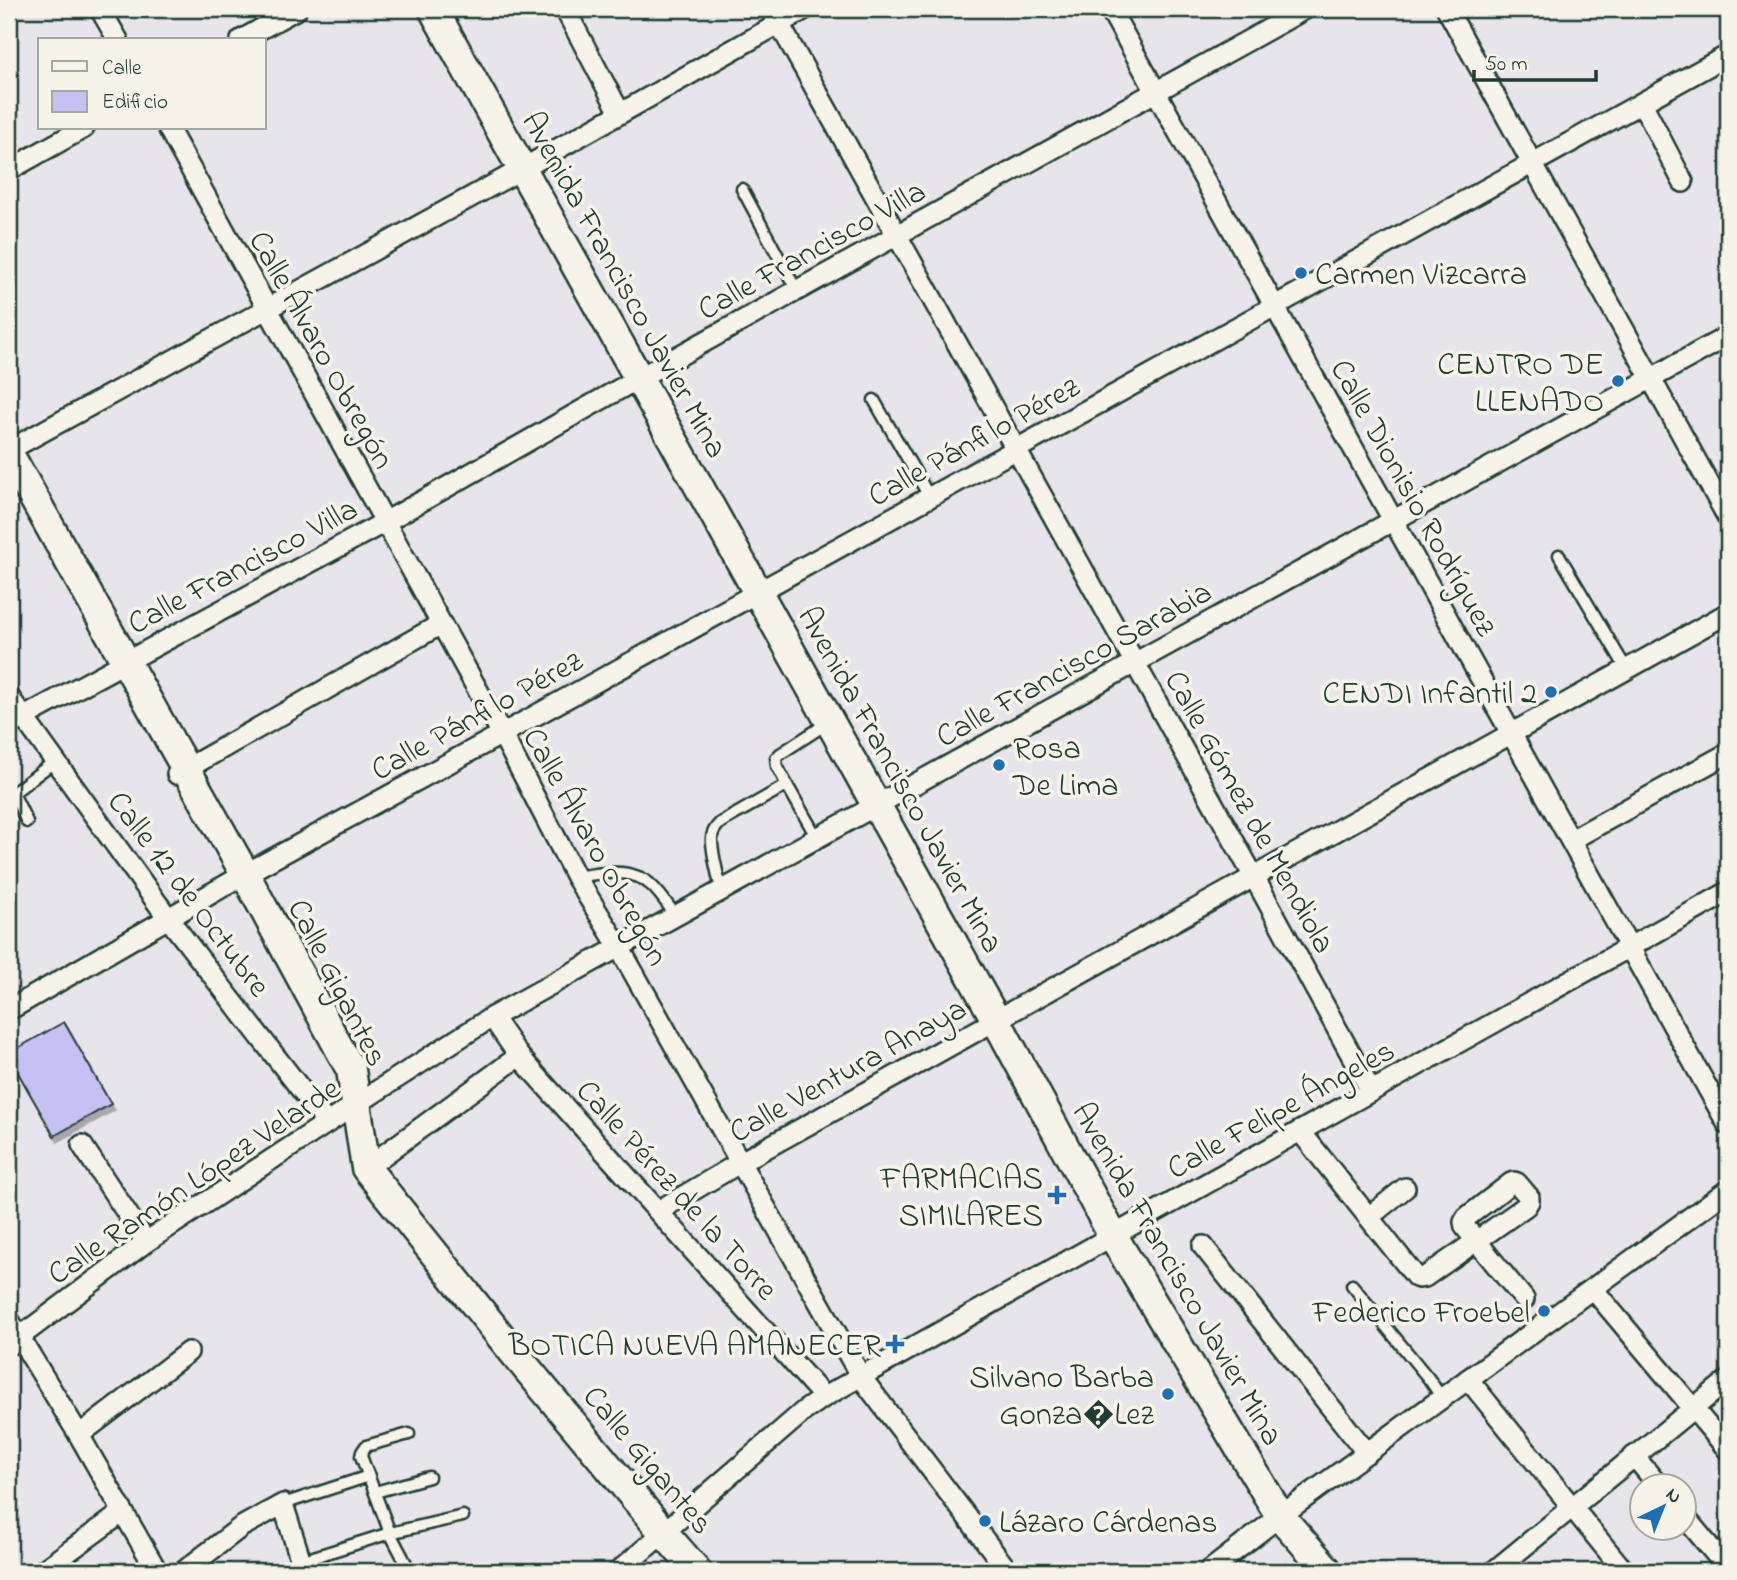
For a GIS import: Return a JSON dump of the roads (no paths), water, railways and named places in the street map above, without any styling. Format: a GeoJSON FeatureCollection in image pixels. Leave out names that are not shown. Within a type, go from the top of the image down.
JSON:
{"type":"FeatureCollection","features":[{"type":"Feature","properties":{"kind":"main road","name":"Avenida Francisco Javier Mina"},"geometry":{"type":"LineString","coordinates":[[433,9],[877,805],[1113,1236],[1280,1516],[1328,1571]]}},
{"type":"Feature","properties":{"kind":"main road","name":"Calle Gigantes"},"geometry":{"type":"LineString","coordinates":[[9,452],[125,662],[181,772],[245,874],[367,1097],[366,1168],[514,1353],[697,1571]]}},
{"type":"Feature","properties":{"kind":"street"},"geometry":{"type":"LineString","coordinates":[[100,9],[117,38]]}},
{"type":"Feature","properties":{"kind":"street"},"geometry":{"type":"LineString","coordinates":[[245,38],[297,9]]}},
{"type":"Feature","properties":{"kind":"street"},"geometry":{"type":"LineString","coordinates":[[9,452],[522,169],[620,113],[775,16],[805,9]]}},
{"type":"Feature","properties":{"kind":"street","name":"Calle Dionisio Rodríguez"},"geometry":{"type":"LineString","coordinates":[[1110,9],[1728,1125]]}},
{"type":"Feature","properties":{"kind":"street","name":"Calle Francisco Villa"},"geometry":{"type":"LineString","coordinates":[[16,720],[385,522],[1305,9]]}},
{"type":"Feature","properties":{"kind":"street"},"geometry":{"type":"LineString","coordinates":[[1447,9],[1728,518]]}},
{"type":"Feature","properties":{"kind":"street"},"geometry":{"type":"LineString","coordinates":[[566,11],[620,113]]}},
{"type":"Feature","properties":{"kind":"street","name":"Calle Gómez de Mendiola"},"geometry":{"type":"LineString","coordinates":[[775,16],[1371,1091]]}},
{"type":"Feature","properties":{"kind":"street","name":"Calle Pánfilo Pérez"},"geometry":{"type":"LineString","coordinates":[[9,1010],[245,874],[1728,55]]}},
{"type":"Feature","properties":{"kind":"street"},"geometry":{"type":"LineString","coordinates":[[1642,103],[1683,182]]}},
{"type":"Feature","properties":{"kind":"street"},"geometry":{"type":"LineString","coordinates":[[9,170],[80,130]]}},
{"type":"Feature","properties":{"kind":"street","name":"Calle Álvaro Obregón"},"geometry":{"type":"LineString","coordinates":[[168,130],[502,734],[576,877],[619,947],[861,1377],[1007,1571]]}},
{"type":"Feature","properties":{"kind":"street","name":"Calle Francisco Sarabia"},"geometry":{"type":"LineString","coordinates":[[367,1097],[492,1017],[1728,337]]}},
{"type":"Feature","properties":{"kind":"street","name":"Calle Ventura Anaya"},"geometry":{"type":"LineString","coordinates":[[658,1211],[741,1162],[1728,613]]}},
{"type":"Feature","properties":{"kind":"street"},"geometry":{"type":"LineString","coordinates":[[181,772],[440,624]]}},
{"type":"Feature","properties":{"kind":"street","name":"Calle 12 de Octubre"},"geometry":{"type":"LineString","coordinates":[[9,697],[16,720],[55,761],[168,918],[327,1123]]}},
{"type":"Feature","properties":{"kind":"street"},"geometry":{"type":"LineString","coordinates":[[1571,840],[1728,753]]}},
{"type":"Feature","properties":{"kind":"street","name":"Calle Felipe Ángeles"},"geometry":{"type":"LineString","coordinates":[[619,1571],[804,1410],[824,1397],[1728,892]]}},
{"type":"Feature","properties":{"kind":"street","name":"Calle Pérez de la Torre"},"geometry":{"type":"LineString","coordinates":[[492,1017],[519,1055],[824,1397]]}},
{"type":"Feature","properties":{"kind":"street"},"geometry":{"type":"LineString","coordinates":[[366,1168],[519,1055]]}},
{"type":"Feature","properties":{"kind":"street","name":"Calle Ramón López Velarde"},"geometry":{"type":"LineString","coordinates":[[14,1341],[146,1242],[367,1097]]}},
{"type":"Feature","properties":{"kind":"street"},"geometry":{"type":"LineString","coordinates":[[1300,1131],[1416,1277],[1425,1277],[1476,1239],[1524,1299]]}},
{"type":"Feature","properties":{"kind":"street"},"geometry":{"type":"LineString","coordinates":[[82,1145],[146,1242]]}},
{"type":"Feature","properties":{"kind":"street"},"geometry":{"type":"LineString","coordinates":[[1369,1217],[1405,1188]]}},
{"type":"Feature","properties":{"kind":"street"},"geometry":{"type":"LineString","coordinates":[[1209,1571],[1280,1516],[1728,1190]]}},
{"type":"Feature","properties":{"kind":"street"},"geometry":{"type":"LineString","coordinates":[[1203,1246],[1367,1453]]}},
{"type":"Feature","properties":{"kind":"street"},"geometry":{"type":"LineString","coordinates":[[1593,1289],[1728,1450]]}},
{"type":"Feature","properties":{"kind":"street"},"geometry":{"type":"LineString","coordinates":[[9,1320],[14,1341],[79,1435],[157,1571]]}},
{"type":"Feature","properties":{"kind":"street"},"geometry":{"type":"LineString","coordinates":[[79,1435],[188,1352]]}},
{"type":"Feature","properties":{"kind":"street"},"geometry":{"type":"LineString","coordinates":[[1468,1380],[1624,1571]]}},
{"type":"Feature","properties":{"kind":"street"},"geometry":{"type":"LineString","coordinates":[[1501,1569],[1572,1507],[1728,1380]]}},
{"type":"Feature","properties":{"kind":"street"},"geometry":{"type":"LineString","coordinates":[[1634,1456],[1647,1472]]}},
{"type":"Feature","properties":{"kind":"street"},"geometry":{"type":"LineString","coordinates":[[184,1571],[241,1527],[283,1504],[303,1566]]}},
{"type":"Feature","properties":{"kind":"street"},"geometry":{"type":"LineString","coordinates":[[41,1571],[123,1511]]}},
{"type":"Feature","properties":{"kind":"street"},"geometry":{"type":"LineString","coordinates":[[1698,1532],[1728,1569]]}},
{"type":"Feature","properties":{"kind":"lane"},"geometry":{"type":"LineString","coordinates":[[742,188],[797,291]]}},
{"type":"Feature","properties":{"kind":"lane"},"geometry":{"type":"LineString","coordinates":[[874,400],[930,498]]}},
{"type":"Feature","properties":{"kind":"lane"},"geometry":{"type":"LineString","coordinates":[[1559,555],[1627,670]]}},
{"type":"Feature","properties":{"kind":"lane"},"geometry":{"type":"LineString","coordinates":[[817,838],[777,766],[776,758],[830,721]]}},
{"type":"Feature","properties":{"kind":"lane"},"geometry":{"type":"LineString","coordinates":[[27,822],[13,793],[55,761]]}},
{"type":"Feature","properties":{"kind":"lane"},"geometry":{"type":"LineString","coordinates":[[722,892],[712,833],[720,823],[787,785]]}},
{"type":"Feature","properties":{"kind":"lane"},"geometry":{"type":"LineString","coordinates":[[576,877],[607,872],[635,876],[650,883],[675,915]]}},
{"type":"Feature","properties":{"kind":"lane"},"geometry":{"type":"LineString","coordinates":[[1352,1285],[1442,1398]]}},
{"type":"Feature","properties":{"kind":"lane"},"geometry":{"type":"LineString","coordinates":[[409,1434],[363,1448],[361,1456],[390,1533],[410,1571]]}},
{"type":"Feature","properties":{"kind":"lane"},"geometry":{"type":"LineString","coordinates":[[283,1504],[369,1476]]}},
{"type":"Feature","properties":{"kind":"lane"},"geometry":{"type":"LineString","coordinates":[[375,1492],[429,1477]]}},
{"type":"Feature","properties":{"kind":"lane"},"geometry":{"type":"LineString","coordinates":[[303,1566],[390,1533],[463,1516]]}},
{"type":"Feature","properties":{"kind":"place","name":"Carmen Vizcarra"},"geometry":{"type":"Point","coordinates":[1301,273]}},
{"type":"Feature","properties":{"kind":"place","name":"CENTRO DE LLENADO"},"geometry":{"type":"Point","coordinates":[1618,381]}},
{"type":"Feature","properties":{"kind":"place","name":"CENDI Infantil 2"},"geometry":{"type":"Point","coordinates":[1551,692]}},
{"type":"Feature","properties":{"kind":"place","name":"Rosa De Lima"},"geometry":{"type":"Point","coordinates":[999,765]}},
{"type":"Feature","properties":{"kind":"place","name":"FARMACIAS SIMILARES"},"geometry":{"type":"Point","coordinates":[1057,1195]}},
{"type":"Feature","properties":{"kind":"place","name":"Federico Froebel"},"geometry":{"type":"Point","coordinates":[1544,1311]}},
{"type":"Feature","properties":{"kind":"place","name":"BOTICA NUEVA AMANECER"},"geometry":{"type":"Point","coordinates":[895,1344]}},
{"type":"Feature","properties":{"kind":"place","name":"Silvano Barba Gonza�Lez"},"geometry":{"type":"Point","coordinates":[1168,1394]}},
{"type":"Feature","properties":{"kind":"place","name":"Lázaro Cárdenas"},"geometry":{"type":"Point","coordinates":[985,1521]}}]}
